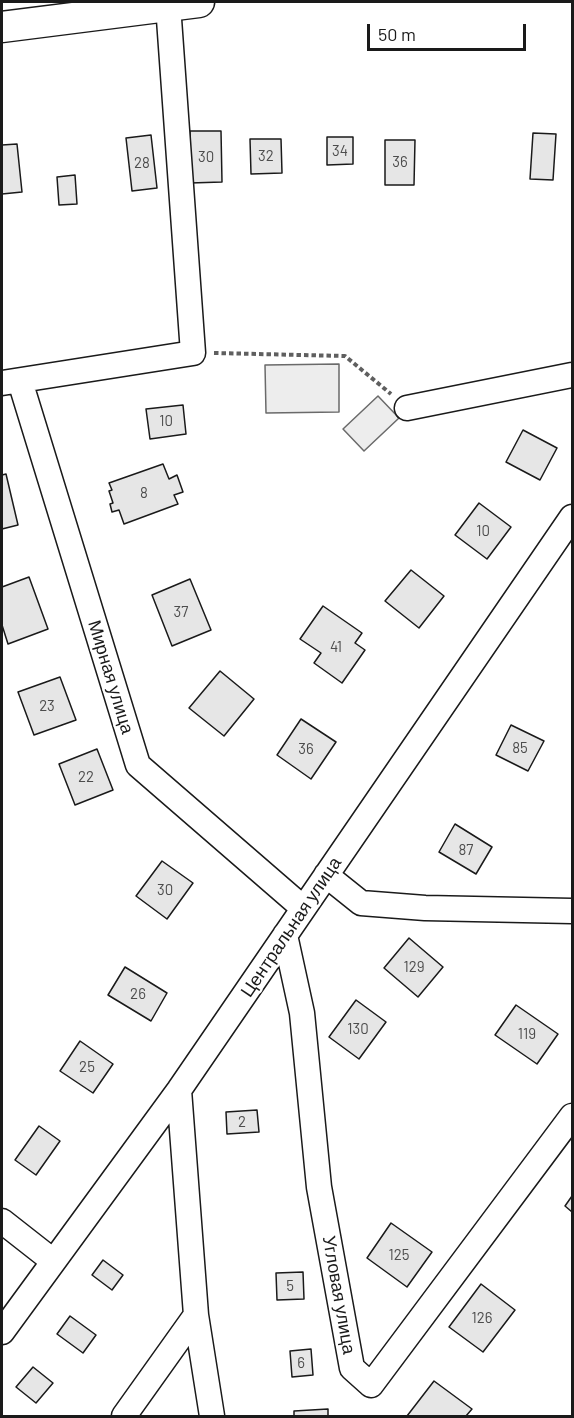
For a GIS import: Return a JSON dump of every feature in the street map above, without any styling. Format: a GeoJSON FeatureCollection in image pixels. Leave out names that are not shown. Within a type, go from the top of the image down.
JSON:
{"type":"FeatureCollection","features":[{"type":"Feature","properties":{"kind":"main road"},"geometry":{"type":"LineString","coordinates":[[2,27],[199,2]]}},
{"type":"Feature","properties":{"kind":"street"},"geometry":{"type":"LineString","coordinates":[[11,382],[193,353],[168,5]]}},
{"type":"Feature","properties":{"kind":"street"},"geometry":{"type":"LineString","coordinates":[[407,408],[573,375]]}},
{"type":"Feature","properties":{"kind":"street","name":"Мирная улица"},"geometry":{"type":"LineString","coordinates":[[11,382],[138,765],[303,908]]}},
{"type":"Feature","properties":{"kind":"street","name":"Центральная улица"},"geometry":{"type":"LineString","coordinates":[[2,1332],[179,1090],[573,517]]}},
{"type":"Feature","properties":{"kind":"street"},"geometry":{"type":"LineString","coordinates":[[326,875],[361,903],[425,908],[573,911]]}},
{"type":"Feature","properties":{"kind":"street","name":"Угловая улица"},"geometry":{"type":"LineString","coordinates":[[285,935],[302,1013],[319,1187],[352,1368],[370,1385],[573,1116]]}},
{"type":"Feature","properties":{"kind":"street"},"geometry":{"type":"LineString","coordinates":[[179,1090],[196,1315],[212,1416]]}},
{"type":"Feature","properties":{"kind":"street"},"geometry":{"type":"LineString","coordinates":[[2,1221],[53,1260]]}},
{"type":"Feature","properties":{"kind":"street"},"geometry":{"type":"LineString","coordinates":[[123,1416],[196,1315]]}},
{"type":"Feature","properties":{"kind":"path"},"geometry":{"type":"LineString","coordinates":[[193,353],[345,356],[407,408]]}},
{"type":"Feature","properties":{"kind":"shaded area"},"geometry":{"type":"Polygon","coordinates":[[[339,364],[339,412],[266,413],[265,365],[339,364]]]}},
{"type":"Feature","properties":{"kind":"shaded area"},"geometry":{"type":"Polygon","coordinates":[[[378,396],[399,418],[364,451],[343,429],[378,396]]]}},
{"type":"Feature","properties":{"kind":"building"},"geometry":{"type":"Polygon","coordinates":[[[190,131],[221,131],[222,182],[190,183],[190,131]]]}},
{"type":"Feature","properties":{"kind":"building"},"geometry":{"type":"Polygon","coordinates":[[[533,133],[556,134],[553,180],[530,179],[533,133]]]}},
{"type":"Feature","properties":{"kind":"building"},"geometry":{"type":"Polygon","coordinates":[[[151,135],[157,188],[132,191],[126,138],[151,135]]]}},
{"type":"Feature","properties":{"kind":"building"},"geometry":{"type":"Polygon","coordinates":[[[327,137],[353,137],[353,164],[327,165],[327,137]]]}},
{"type":"Feature","properties":{"kind":"building"},"geometry":{"type":"Polygon","coordinates":[[[250,139],[281,139],[282,173],[251,174],[250,139]]]}},
{"type":"Feature","properties":{"kind":"building"},"geometry":{"type":"Polygon","coordinates":[[[385,140],[415,140],[414,185],[385,185],[385,140]]]}},
{"type":"Feature","properties":{"kind":"building"},"geometry":{"type":"Polygon","coordinates":[[[17,144],[22,192],[2,194],[2,145],[17,144]]]}},
{"type":"Feature","properties":{"kind":"building"},"geometry":{"type":"Polygon","coordinates":[[[75,175],[77,204],[59,205],[57,177],[75,175]]]}},
{"type":"Feature","properties":{"kind":"building"},"geometry":{"type":"Polygon","coordinates":[[[183,405],[186,434],[150,439],[146,409],[183,405]]]}},
{"type":"Feature","properties":{"kind":"building"},"geometry":{"type":"Polygon","coordinates":[[[523,430],[557,448],[540,480],[506,462],[523,430]]]}},
{"type":"Feature","properties":{"kind":"building"},"geometry":{"type":"Polygon","coordinates":[[[163,464],[169,479],[177,475],[183,492],[174,495],[178,504],[124,524],[119,510],[112,512],[110,504],[113,503],[109,491],[112,490],[109,483],[163,464]]]}},
{"type":"Feature","properties":{"kind":"building"},"geometry":{"type":"Polygon","coordinates":[[[6,474],[18,525],[2,529],[2,475],[6,474]]]}},
{"type":"Feature","properties":{"kind":"building"},"geometry":{"type":"Polygon","coordinates":[[[479,503],[511,527],[487,559],[455,535],[479,503]]]}},
{"type":"Feature","properties":{"kind":"building"},"geometry":{"type":"Polygon","coordinates":[[[411,570],[444,596],[419,628],[385,601],[411,570]]]}},
{"type":"Feature","properties":{"kind":"building"},"geometry":{"type":"Polygon","coordinates":[[[29,577],[48,629],[8,644],[2,625],[2,587],[29,577]]]}},
{"type":"Feature","properties":{"kind":"building"},"geometry":{"type":"Polygon","coordinates":[[[190,579],[211,630],[172,646],[152,595],[190,579]]]}},
{"type":"Feature","properties":{"kind":"building"},"geometry":{"type":"Polygon","coordinates":[[[323,606],[362,633],[355,643],[365,650],[342,683],[314,663],[321,653],[300,639],[323,606]]]}},
{"type":"Feature","properties":{"kind":"building"},"geometry":{"type":"Polygon","coordinates":[[[220,671],[254,699],[224,736],[189,708],[220,671]]]}},
{"type":"Feature","properties":{"kind":"building"},"geometry":{"type":"Polygon","coordinates":[[[60,677],[76,720],[34,735],[18,692],[60,677]]]}},
{"type":"Feature","properties":{"kind":"building"},"geometry":{"type":"Polygon","coordinates":[[[301,719],[336,742],[311,779],[277,755],[301,719]]]}},
{"type":"Feature","properties":{"kind":"building"},"geometry":{"type":"Polygon","coordinates":[[[511,725],[544,741],[528,771],[496,755],[511,725]]]}},
{"type":"Feature","properties":{"kind":"building"},"geometry":{"type":"Polygon","coordinates":[[[97,749],[113,790],[75,805],[59,764],[97,749]]]}},
{"type":"Feature","properties":{"kind":"building"},"geometry":{"type":"Polygon","coordinates":[[[455,824],[492,847],[476,874],[439,852],[455,824]]]}},
{"type":"Feature","properties":{"kind":"building"},"geometry":{"type":"Polygon","coordinates":[[[162,861],[193,883],[167,919],[136,896],[162,861]]]}},
{"type":"Feature","properties":{"kind":"building"},"geometry":{"type":"Polygon","coordinates":[[[409,938],[443,967],[418,997],[384,968],[409,938]]]}},
{"type":"Feature","properties":{"kind":"building"},"geometry":{"type":"Polygon","coordinates":[[[125,967],[167,993],[151,1021],[108,995],[125,967]]]}},
{"type":"Feature","properties":{"kind":"building"},"geometry":{"type":"Polygon","coordinates":[[[356,1000],[386,1022],[359,1059],[329,1037],[356,1000]]]}},
{"type":"Feature","properties":{"kind":"building"},"geometry":{"type":"Polygon","coordinates":[[[516,1005],[558,1034],[537,1064],[495,1035],[516,1005]]]}},
{"type":"Feature","properties":{"kind":"building"},"geometry":{"type":"Polygon","coordinates":[[[80,1041],[113,1064],[93,1093],[60,1071],[80,1041]]]}},
{"type":"Feature","properties":{"kind":"building"},"geometry":{"type":"Polygon","coordinates":[[[257,1110],[259,1132],[227,1134],[226,1112],[257,1110]]]}},
{"type":"Feature","properties":{"kind":"building"},"geometry":{"type":"Polygon","coordinates":[[[39,1126],[60,1141],[36,1175],[15,1160],[39,1126]]]}},
{"type":"Feature","properties":{"kind":"building"},"geometry":{"type":"Polygon","coordinates":[[[572,1196],[572,1212],[565,1206],[572,1196]]]}},
{"type":"Feature","properties":{"kind":"building"},"geometry":{"type":"Polygon","coordinates":[[[391,1223],[432,1252],[407,1287],[367,1258],[391,1223]]]}},
{"type":"Feature","properties":{"kind":"building"},"geometry":{"type":"Polygon","coordinates":[[[103,1260],[123,1275],[112,1290],[92,1275],[103,1260]]]}},
{"type":"Feature","properties":{"kind":"building"},"geometry":{"type":"Polygon","coordinates":[[[303,1272],[304,1299],[277,1300],[276,1273],[303,1272]]]}},
{"type":"Feature","properties":{"kind":"building"},"geometry":{"type":"Polygon","coordinates":[[[481,1284],[515,1310],[483,1352],[449,1327],[481,1284]]]}},
{"type":"Feature","properties":{"kind":"building"},"geometry":{"type":"Polygon","coordinates":[[[70,1316],[96,1335],[83,1353],[57,1334],[70,1316]]]}},
{"type":"Feature","properties":{"kind":"building"},"geometry":{"type":"Polygon","coordinates":[[[311,1349],[313,1375],[292,1377],[290,1351],[311,1349]]]}},
{"type":"Feature","properties":{"kind":"building"},"geometry":{"type":"Polygon","coordinates":[[[33,1367],[53,1383],[36,1403],[16,1387],[33,1367]]]}},
{"type":"Feature","properties":{"kind":"building"},"geometry":{"type":"Polygon","coordinates":[[[434,1381],[472,1409],[466,1416],[407,1416],[434,1381]]]}},
{"type":"Feature","properties":{"kind":"building"},"geometry":{"type":"Polygon","coordinates":[[[328,1409],[328,1416],[294,1416],[294,1411],[328,1409]]]}}]}
